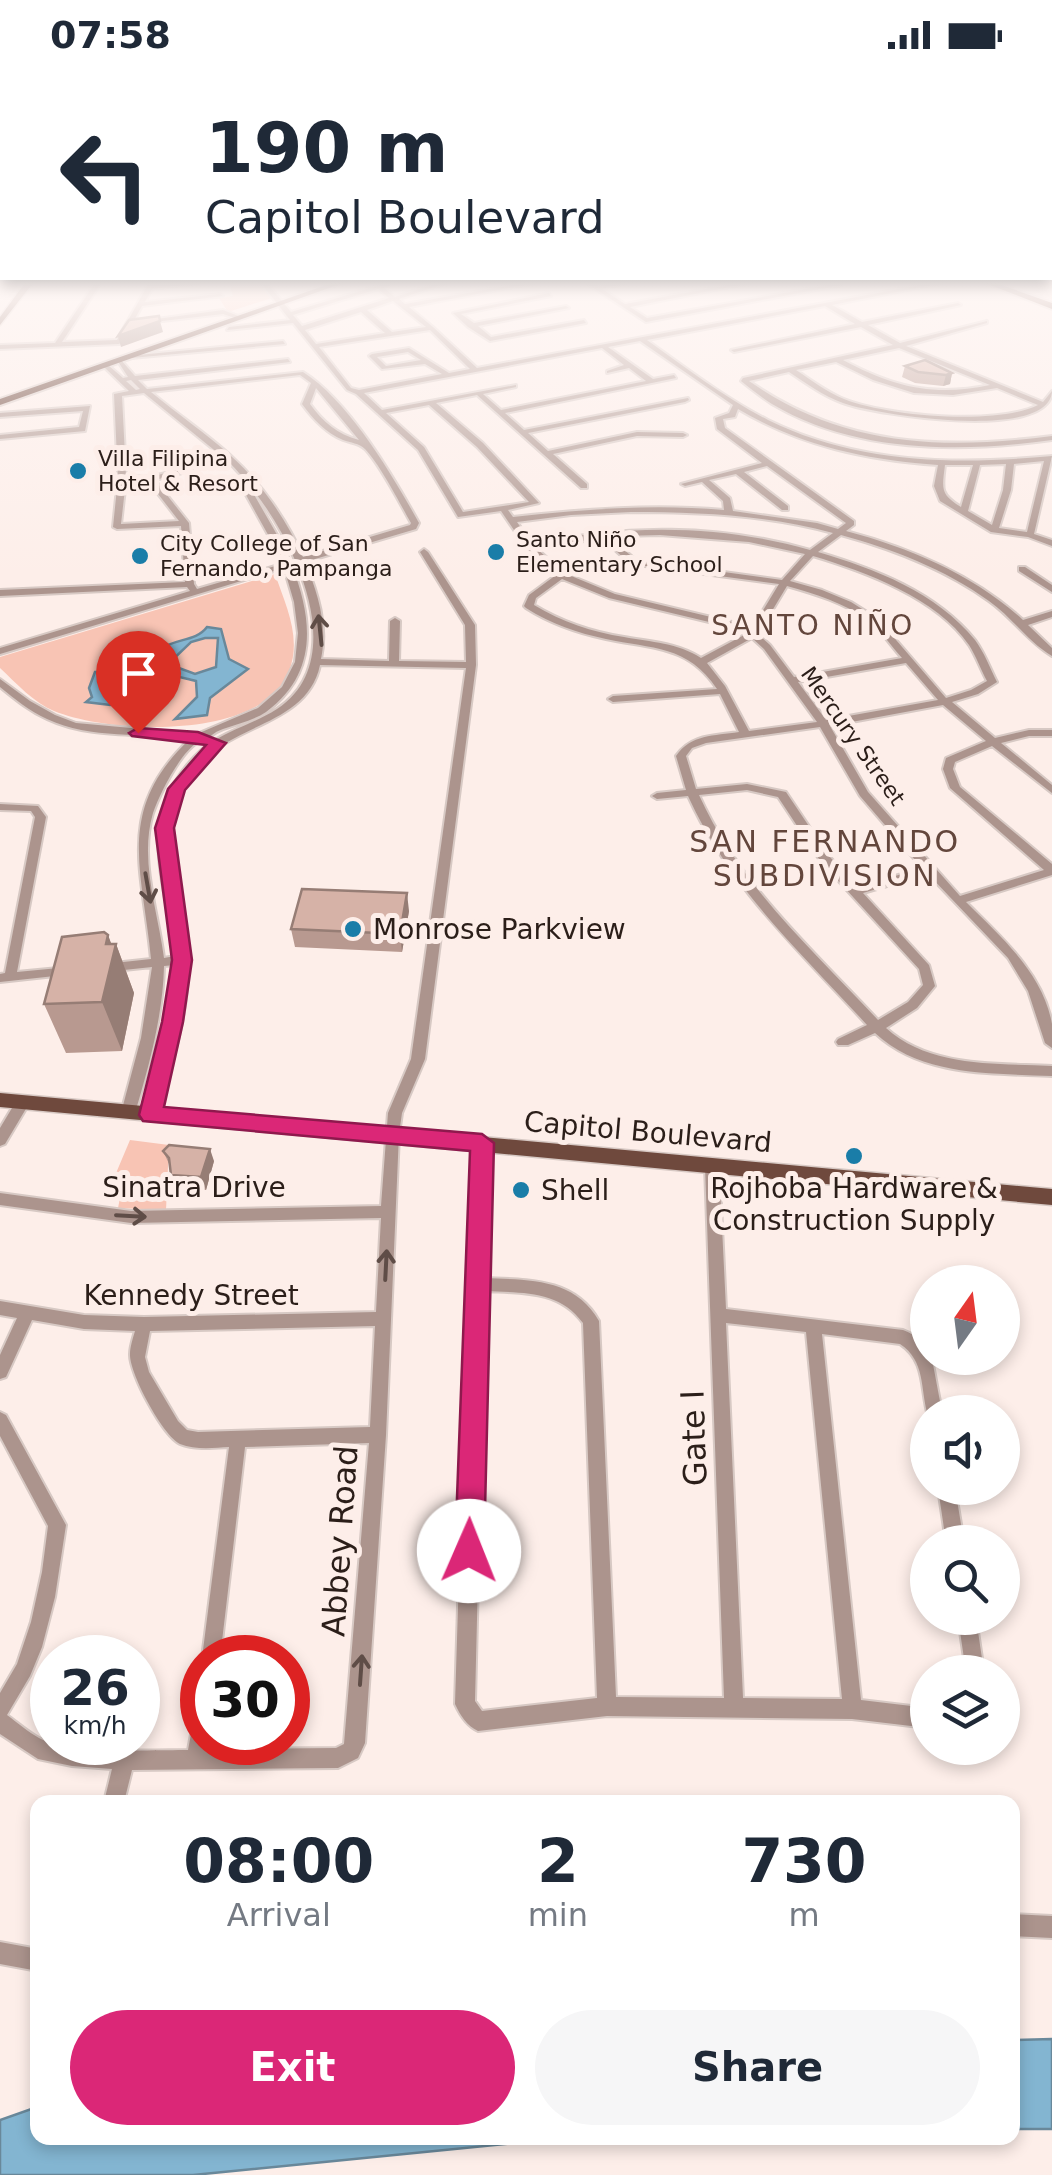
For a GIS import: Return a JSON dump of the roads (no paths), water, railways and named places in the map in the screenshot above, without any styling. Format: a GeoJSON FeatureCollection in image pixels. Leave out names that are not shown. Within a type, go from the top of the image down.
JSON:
{"type":"FeatureCollection","features":[{"type":"Feature","properties":{"kind":"highway"},"geometry":{"type":"LineString","coordinates":[[0,398],[49,381]]}},
{"type":"Feature","properties":{"kind":"highway"},"geometry":{"type":"LineString","coordinates":[[0,398],[52,381]]}},
{"type":"Feature","properties":{"kind":"main road","name":"Capitol Boulevard"},"geometry":{"type":"LineString","coordinates":[[0,1100],[1052,1197]]}},
{"type":"Feature","properties":{"kind":"street"},"geometry":{"type":"LineString","coordinates":[[122,381],[244,485],[314,596],[322,626],[320,662],[309,683],[285,709],[218,743],[177,789],[164,828],[182,960],[173,1022],[151,1115]]}},
{"type":"Feature","properties":{"kind":"street"},"geometry":{"type":"LineString","coordinates":[[128,1113],[158,978],[142,849],[144,832],[162,783],[198,737],[263,710],[282,694],[300,670],[302,621],[292,563],[264,497],[228,459],[136,381]]}},
{"type":"Feature","properties":{"kind":"street"},"geometry":{"type":"LineString","coordinates":[[185,523],[117,527],[122,478],[118,394],[225,381]]}},
{"type":"Feature","properties":{"kind":"street"},"geometry":{"type":"LineString","coordinates":[[0,651],[192,588],[292,563],[415,525],[364,444],[313,381]]}},
{"type":"Feature","properties":{"kind":"street"},"geometry":{"type":"LineString","coordinates":[[345,381],[421,449],[461,515],[504,510],[536,500],[432,402]]}},
{"type":"Feature","properties":{"kind":"street"},"geometry":{"type":"LineString","coordinates":[[359,392],[420,381]]}},
{"type":"Feature","properties":{"kind":"street"},"geometry":{"type":"LineString","coordinates":[[501,412],[655,381]]}},
{"type":"Feature","properties":{"kind":"street"},"geometry":{"type":"LineString","coordinates":[[702,381],[749,412],[792,433],[843,448],[978,463],[1051,458],[1030,535]]}},
{"type":"Feature","properties":{"kind":"street"},"geometry":{"type":"LineString","coordinates":[[745,381],[787,410],[869,435],[974,445],[1052,438]]}},
{"type":"Feature","properties":{"kind":"street"},"geometry":{"type":"LineString","coordinates":[[811,381],[841,400],[898,414],[988,417],[1044,405],[1052,394]]}},
{"type":"Feature","properties":{"kind":"street"},"geometry":{"type":"LineString","coordinates":[[875,381],[913,392],[962,393],[998,386]]}},
{"type":"Feature","properties":{"kind":"street"},"geometry":{"type":"LineString","coordinates":[[986,381],[1044,405]]}},
{"type":"Feature","properties":{"kind":"street"},"geometry":{"type":"LineString","coordinates":[[315,383],[306,404],[318,422],[364,444]]}},
{"type":"Feature","properties":{"kind":"street"},"geometry":{"type":"LineString","coordinates":[[583,384],[592,394]]}},
{"type":"Feature","properties":{"kind":"street"},"geometry":{"type":"LineString","coordinates":[[381,412],[514,386]]}},
{"type":"Feature","properties":{"kind":"street"},"geometry":{"type":"LineString","coordinates":[[478,393],[584,486]]}},
{"type":"Feature","properties":{"kind":"street"},"geometry":{"type":"LineString","coordinates":[[523,432],[685,400]]}},
{"type":"Feature","properties":{"kind":"street"},"geometry":{"type":"LineString","coordinates":[[732,415],[737,404]]}},
{"type":"Feature","properties":{"kind":"street"},"geometry":{"type":"LineString","coordinates":[[0,415],[87,408],[82,428],[0,437]]}},
{"type":"Feature","properties":{"kind":"street"},"geometry":{"type":"LineString","coordinates":[[701,662],[752,634],[784,583],[808,554],[851,521],[719,427],[720,418],[749,412]]}},
{"type":"Feature","properties":{"kind":"street"},"geometry":{"type":"LineString","coordinates":[[549,453],[637,434],[683,435]]}},
{"type":"Feature","properties":{"kind":"street"},"geometry":{"type":"LineString","coordinates":[[486,452],[498,450]]}},
{"type":"Feature","properties":{"kind":"street"},"geometry":{"type":"LineString","coordinates":[[122,478],[150,479],[228,459]]}},
{"type":"Feature","properties":{"kind":"street"},"geometry":{"type":"LineString","coordinates":[[942,461],[939,495],[994,530],[1052,543]]}},
{"type":"Feature","properties":{"kind":"street"},"geometry":{"type":"LineString","coordinates":[[994,530],[1007,490],[1010,462]]}},
{"type":"Feature","properties":{"kind":"street"},"geometry":{"type":"LineString","coordinates":[[685,484],[770,463]]}},
{"type":"Feature","properties":{"kind":"street"},"geometry":{"type":"LineString","coordinates":[[964,512],[978,463]]}},
{"type":"Feature","properties":{"kind":"street"},"geometry":{"type":"LineString","coordinates":[[739,472],[785,508]]}},
{"type":"Feature","properties":{"kind":"street"},"geometry":{"type":"LineString","coordinates":[[150,479],[185,523],[192,588]]}},
{"type":"Feature","properties":{"kind":"street"},"geometry":{"type":"LineString","coordinates":[[703,480],[727,500],[730,513]]}},
{"type":"Feature","properties":{"kind":"street"},"geometry":{"type":"LineString","coordinates":[[512,520],[571,511],[633,508],[730,513],[838,532],[948,573],[986,594],[1052,653]]}},
{"type":"Feature","properties":{"kind":"street"},"geometry":{"type":"LineString","coordinates":[[504,510],[530,547],[561,576],[612,596],[718,621],[752,634]]}},
{"type":"Feature","properties":{"kind":"street"},"geometry":{"type":"LineString","coordinates":[[530,547],[588,535],[696,534],[750,540],[808,554],[900,586],[936,608],[967,638],[992,682],[976,693],[823,723],[704,740],[684,750],[683,766],[730,862],[764,908],[901,1046],[921,1055],[968,1064],[1052,1072]]}},
{"type":"Feature","properties":{"kind":"street"},"geometry":{"type":"LineString","coordinates":[[616,535],[618,550],[633,562],[734,573],[784,583],[862,611],[910,659],[944,701],[1052,790]]}},
{"type":"Feature","properties":{"kind":"street","name":"Abbey Road"},"geometry":{"type":"LineString","coordinates":[[310,1758],[338,1758],[351,1751],[356,1735],[378,1435],[392,1134],[395,1113],[418,1059],[470,666],[470,625],[424,552]]}},
{"type":"Feature","properties":{"kind":"street"},"geometry":{"type":"LineString","coordinates":[[1022,568],[1052,589]]}},
{"type":"Feature","properties":{"kind":"street"},"geometry":{"type":"LineString","coordinates":[[561,576],[532,596],[529,606],[550,619],[583,630],[676,650],[701,662],[724,691],[745,734]]}},
{"type":"Feature","properties":{"kind":"street"},"geometry":{"type":"LineString","coordinates":[[0,593],[192,588]]}},
{"type":"Feature","properties":{"kind":"street"},"geometry":{"type":"LineString","coordinates":[[1020,624],[1052,614]]}},
{"type":"Feature","properties":{"kind":"street"},"geometry":{"type":"LineString","coordinates":[[394,664],[395,622]]}},
{"type":"Feature","properties":{"kind":"street","name":"Mercury Street"},"geometry":{"type":"LineString","coordinates":[[752,634],[823,723],[864,794],[958,902],[998,939],[1027,976],[1052,1043]]}},
{"type":"Feature","properties":{"kind":"street"},"geometry":{"type":"LineString","coordinates":[[791,680],[910,659]]}},
{"type":"Feature","properties":{"kind":"street"},"geometry":{"type":"LineString","coordinates":[[320,662],[470,666]]}},
{"type":"Feature","properties":{"kind":"street"},"geometry":{"type":"LineString","coordinates":[[0,682],[27,706],[68,725],[198,737],[218,743]]}},
{"type":"Feature","properties":{"kind":"street"},"geometry":{"type":"LineString","coordinates":[[613,699],[724,691]]}},
{"type":"Feature","properties":{"kind":"street"},"geometry":{"type":"LineString","coordinates":[[1052,733],[1032,730],[950,760],[950,781],[1052,870]]}},
{"type":"Feature","properties":{"kind":"street"},"geometry":{"type":"LineString","coordinates":[[658,796],[747,787],[782,794],[825,859],[908,949],[929,977],[930,986],[906,1011],[843,1042]]}},
{"type":"Feature","properties":{"kind":"street"},"geometry":{"type":"LineString","coordinates":[[0,807],[34,808],[41,817],[5,978],[182,960]]}},
{"type":"Feature","properties":{"kind":"street"},"geometry":{"type":"LineString","coordinates":[[855,892],[930,869]]}},
{"type":"Feature","properties":{"kind":"street"},"geometry":{"type":"LineString","coordinates":[[958,902],[1052,870]]}},
{"type":"Feature","properties":{"kind":"street"},"geometry":{"type":"LineString","coordinates":[[0,1140],[23,1102]]}},
{"type":"Feature","properties":{"kind":"street"},"geometry":{"type":"LineString","coordinates":[[482,1143],[465,1704],[470,1716],[478,1721],[607,1706],[852,1709],[910,1716]]}},
{"type":"Feature","properties":{"kind":"street","name":"Gate I"},"geometry":{"type":"LineString","coordinates":[[712,1166],[734,1707]]}},
{"type":"Feature","properties":{"kind":"street","name":"Sinatra Drive"},"geometry":{"type":"LineString","coordinates":[[0,1199],[131,1217],[390,1212]]}},
{"type":"Feature","properties":{"kind":"street"},"geometry":{"type":"LineString","coordinates":[[476,1284],[554,1289],[572,1296],[590,1321],[607,1706]]}},
{"type":"Feature","properties":{"kind":"street","name":"Kennedy Street"},"geometry":{"type":"LineString","coordinates":[[0,1308],[84,1322],[144,1324],[384,1319]]}},
{"type":"Feature","properties":{"kind":"street"},"geometry":{"type":"LineString","coordinates":[[0,1372],[27,1313]]}},
{"type":"Feature","properties":{"kind":"street"},"geometry":{"type":"LineString","coordinates":[[720,1314],[903,1337],[918,1344],[924,1354],[931,1395]]}},
{"type":"Feature","properties":{"kind":"street"},"geometry":{"type":"LineString","coordinates":[[144,1324],[138,1365],[172,1427],[183,1437],[198,1440],[378,1435]]}},
{"type":"Feature","properties":{"kind":"street"},"geometry":{"type":"LineString","coordinates":[[813,1326],[852,1709]]}},
{"type":"Feature","properties":{"kind":"street"},"geometry":{"type":"LineString","coordinates":[[0,1420],[57,1525],[29,1662],[16,1690],[0,1709]]}},
{"type":"Feature","properties":{"kind":"street"},"geometry":{"type":"LineString","coordinates":[[214,1635],[238,1439]]}},
{"type":"Feature","properties":{"kind":"street"},"geometry":{"type":"LineString","coordinates":[[0,1722],[30,1743]]}},
{"type":"Feature","properties":{"kind":"street"},"geometry":{"type":"LineString","coordinates":[[116,1795],[123,1765]]}},
{"type":"Feature","properties":{"kind":"street"},"geometry":{"type":"LineString","coordinates":[[1020,1925],[1052,1927]]}},
{"type":"Feature","properties":{"kind":"street"},"geometry":{"type":"LineString","coordinates":[[0,1953],[30,1959]]}},
{"type":"Feature","properties":{"kind":"water"},"geometry":{"type":"Polygon","coordinates":[[[207,627],[221,629],[229,659],[248,669],[210,698],[207,715],[175,719],[197,697],[196,681],[165,674],[143,673],[124,680],[110,705],[86,702],[92,697],[89,688],[95,672],[145,670],[160,661],[159,650],[207,627]],[[218,638],[191,642],[168,664],[195,674],[216,667],[218,638]]]}},
{"type":"Feature","properties":{"kind":"water"},"geometry":{"type":"Polygon","coordinates":[[[1052,2039],[1052,2129],[1020,2129],[1020,2040],[1052,2039]]]}},
{"type":"Feature","properties":{"kind":"water"},"geometry":{"type":"Polygon","coordinates":[[[30,2109],[30,2145],[495,2145],[193,2175],[0,2175],[0,2120],[30,2109]]]}},
{"type":"Feature","properties":{"kind":"place","name":"Villa Filipina Hotel & Resort"},"geometry":{"type":"Point","coordinates":[78,471]}},
{"type":"Feature","properties":{"kind":"place","name":"Santo Niño Elementary School"},"geometry":{"type":"Point","coordinates":[496,552]}},
{"type":"Feature","properties":{"kind":"place","name":"City College of San Fernando, Pampanga"},"geometry":{"type":"Point","coordinates":[140,556]}},
{"type":"Feature","properties":{"kind":"place","name":"Monrose Parkview"},"geometry":{"type":"Point","coordinates":[353,929]}},
{"type":"Feature","properties":{"kind":"place","name":"Rojhoba Hardware & Construction Supply"},"geometry":{"type":"Point","coordinates":[854,1156]}},
{"type":"Feature","properties":{"kind":"place","name":"Shell"},"geometry":{"type":"Point","coordinates":[521,1190]}},
{"type":"Feature","properties":{"kind":"district","name":"SANTO NIÑO"},"geometry":{"type":"Point","coordinates":[813,625]}},
{"type":"Feature","properties":{"kind":"district","name":"SAN FERNANDO SUBDIVISION"},"geometry":{"type":"Point","coordinates":[825,858]}}]}
